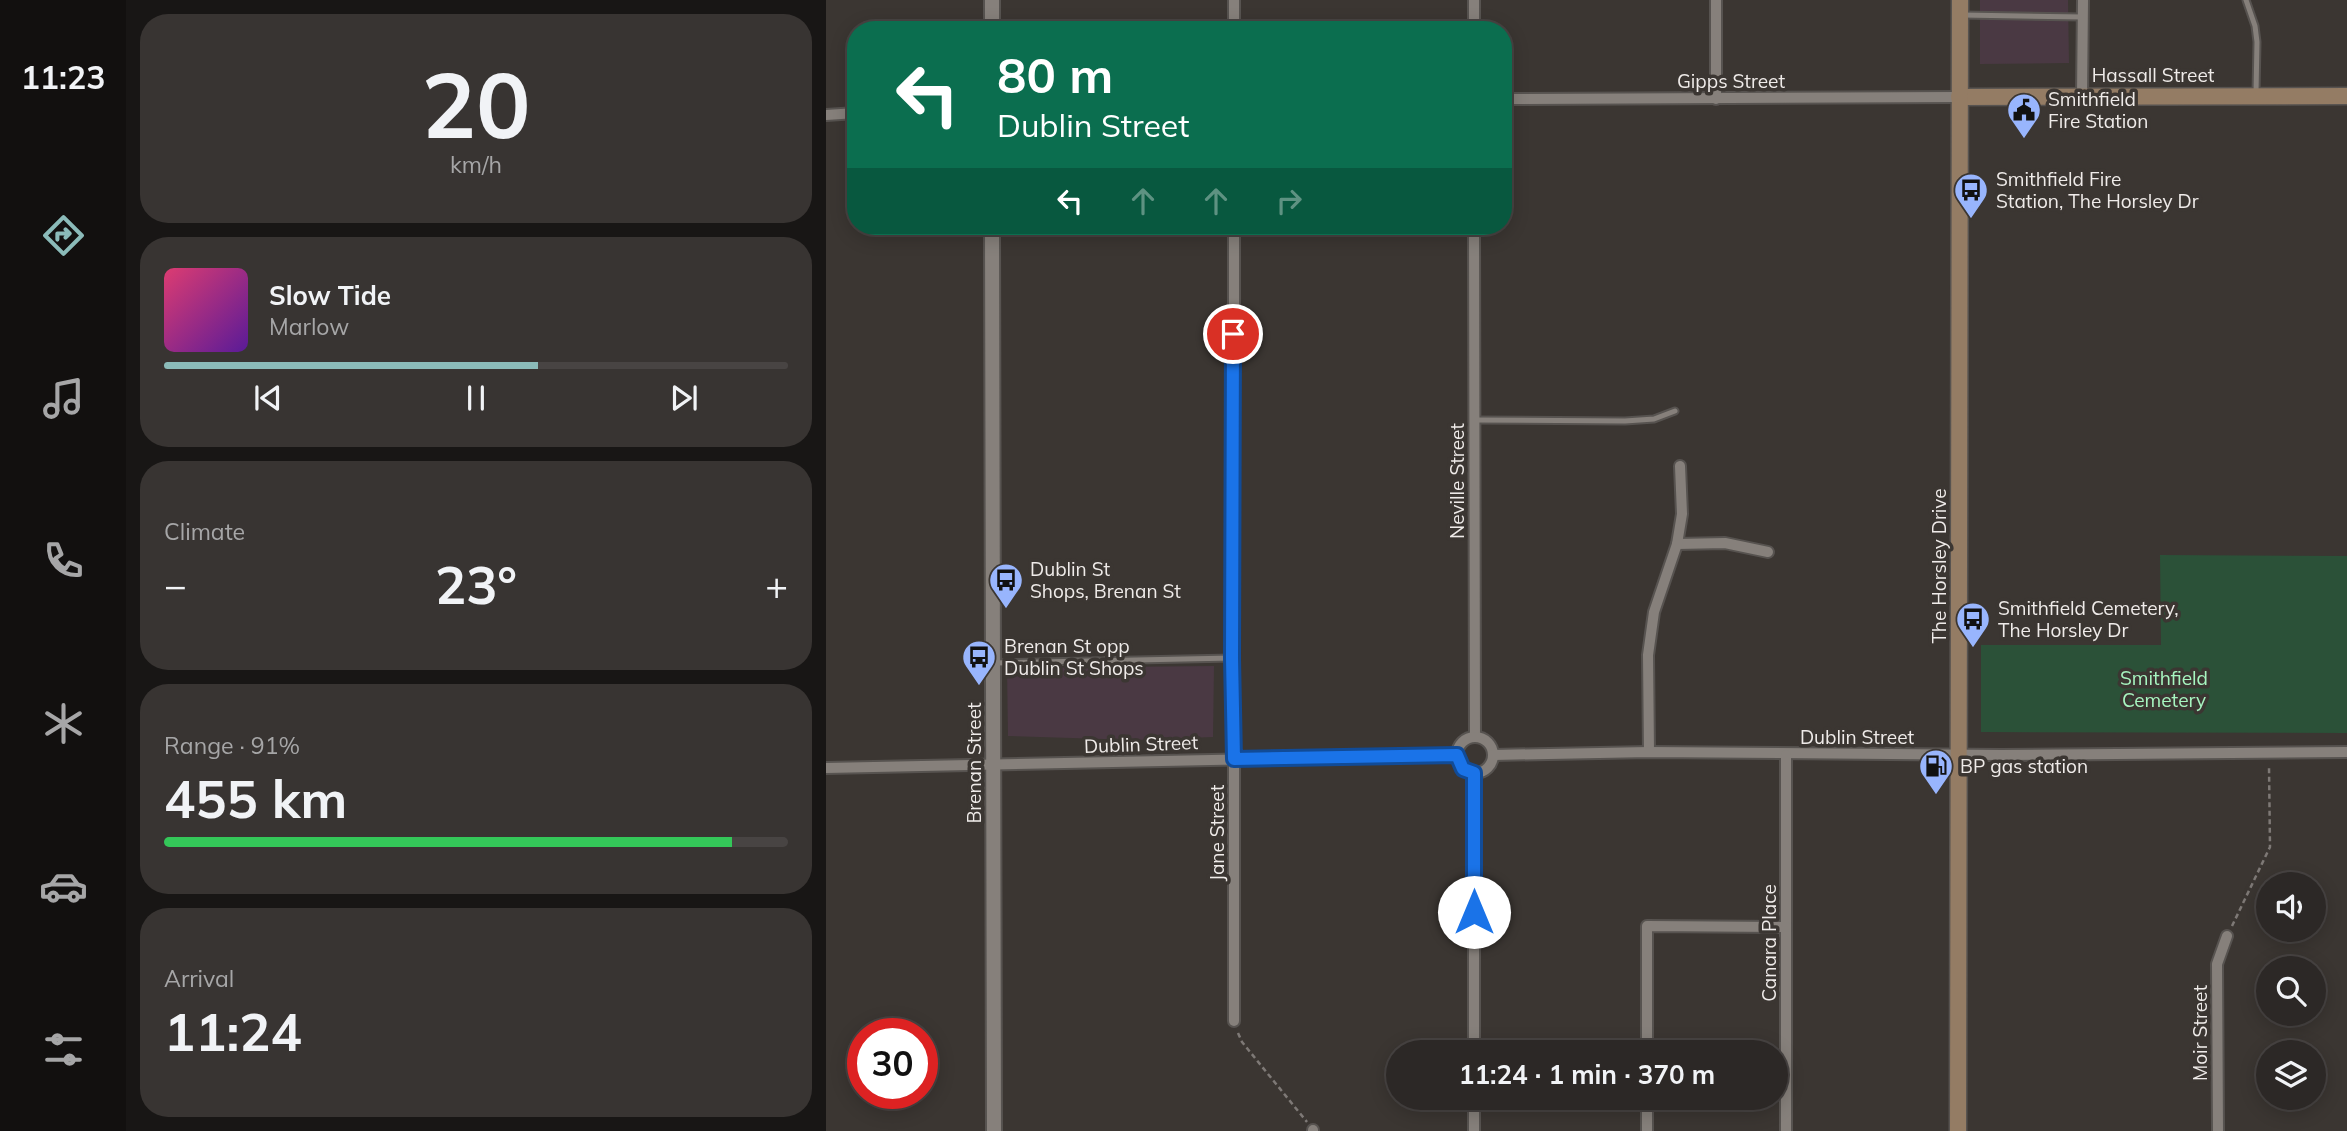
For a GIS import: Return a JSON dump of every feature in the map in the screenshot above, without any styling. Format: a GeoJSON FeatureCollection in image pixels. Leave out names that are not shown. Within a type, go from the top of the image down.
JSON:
{"type":"FeatureCollection","features":[{"type":"Feature","properties":{"kind":"main road","name":"The Horsley Drive"},"geometry":{"type":"LineString","coordinates":[[1958,1131],[1961,755],[1960,8]]}},
{"type":"Feature","properties":{"kind":"main road","name":"Hassall Street"},"geometry":{"type":"LineString","coordinates":[[1959,97],[2347,96]]}},
{"type":"Feature","properties":{"kind":"street"},"geometry":{"type":"LineString","coordinates":[[992,0],[992,21]]}},
{"type":"Feature","properties":{"kind":"street"},"geometry":{"type":"LineString","coordinates":[[1234,0],[1234,21]]}},
{"type":"Feature","properties":{"kind":"street"},"geometry":{"type":"LineString","coordinates":[[1474,0],[1474,21]]}},
{"type":"Feature","properties":{"kind":"street"},"geometry":{"type":"LineString","coordinates":[[1716,0],[1716,99]]}},
{"type":"Feature","properties":{"kind":"street"},"geometry":{"type":"LineString","coordinates":[[2082,96],[2083,0]]}},
{"type":"Feature","properties":{"kind":"street","name":"Gipps Street"},"geometry":{"type":"LineString","coordinates":[[1512,99],[1959,97]]}},
{"type":"Feature","properties":{"kind":"street"},"geometry":{"type":"LineString","coordinates":[[826,115],[847,114]]}},
{"type":"Feature","properties":{"kind":"street","name":"Brenan Street"},"geometry":{"type":"LineString","coordinates":[[992,235],[995,1131]]}},
{"type":"Feature","properties":{"kind":"street","name":"Jane Street"},"geometry":{"type":"LineString","coordinates":[[1234,235],[1234,1021]]}},
{"type":"Feature","properties":{"kind":"street","name":"Neville Street"},"geometry":{"type":"LineString","coordinates":[[1474,235],[1475,736]]}},
{"type":"Feature","properties":{"kind":"street"},"geometry":{"type":"LineString","coordinates":[[1649,752],[1650,644],[1654,612],[1678,544],[1682,514],[1681,466]]}},
{"type":"Feature","properties":{"kind":"street"},"geometry":{"type":"LineString","coordinates":[[1678,544],[1726,543],[1768,552]]}},
{"type":"Feature","properties":{"kind":"street"},"geometry":{"type":"LineString","coordinates":[[1475,736],[1487,741],[1493,755],[1486,769],[1474,773],[1463,769],[1457,755],[1458,747],[1466,738],[1475,736]]}},
{"type":"Feature","properties":{"kind":"street","name":"Dublin Street"},"geometry":{"type":"LineString","coordinates":[[1493,755],[1649,752],[1786,755],[2347,752]]}},
{"type":"Feature","properties":{"kind":"street","name":"Dublin Street"},"geometry":{"type":"LineString","coordinates":[[826,768],[1457,755]]}},
{"type":"Feature","properties":{"kind":"street","name":"Canara Place"},"geometry":{"type":"LineString","coordinates":[[1786,755],[1786,1131]]}},
{"type":"Feature","properties":{"kind":"street"},"geometry":{"type":"LineString","coordinates":[[1474,773],[1474,1040]]}},
{"type":"Feature","properties":{"kind":"street"},"geometry":{"type":"LineString","coordinates":[[1647,1040],[1647,926],[1786,927]]}},
{"type":"Feature","properties":{"kind":"street","name":"Moir Street"},"geometry":{"type":"LineString","coordinates":[[2218,1131],[2217,964],[2227,936]]}},
{"type":"Feature","properties":{"kind":"street"},"geometry":{"type":"LineString","coordinates":[[1474,1110],[1474,1131]]}},
{"type":"Feature","properties":{"kind":"street"},"geometry":{"type":"LineString","coordinates":[[1647,1110],[1647,1131]]}},
{"type":"Feature","properties":{"kind":"lane"},"geometry":{"type":"LineString","coordinates":[[2246,0],[2255,26],[2257,42],[2256,96]]}},
{"type":"Feature","properties":{"kind":"lane"},"geometry":{"type":"LineString","coordinates":[[1960,8],[2083,17]]}},
{"type":"Feature","properties":{"kind":"lane"},"geometry":{"type":"LineString","coordinates":[[1474,420],[1625,421],[1654,419],[1675,411]]}},
{"type":"Feature","properties":{"kind":"lane"},"geometry":{"type":"LineString","coordinates":[[993,663],[1232,658]]}},
{"type":"Feature","properties":{"kind":"path"},"geometry":{"type":"LineString","coordinates":[[2227,936],[2270,847],[2269,753]]}},
{"type":"Feature","properties":{"kind":"path"},"geometry":{"type":"LineString","coordinates":[[1234,1021],[1242,1042],[1311,1131]]}},
{"type":"Feature","properties":{"kind":"shaded area"},"geometry":{"type":"Polygon","coordinates":[[[1980,0],[2068,0],[2069,63],[1980,64],[1980,0]]]}},
{"type":"Feature","properties":{"kind":"shaded area"},"geometry":{"type":"Polygon","coordinates":[[[1214,666],[1213,737],[1135,740],[1008,736],[1007,668],[1214,666]]]}},
{"type":"Feature","properties":{"kind":"green space","name":"Smithfield Cemetery"},"geometry":{"type":"Polygon","coordinates":[[[2160,555],[2347,556],[2347,733],[1981,732],[1981,645],[2161,645],[2160,555]]]}},
{"type":"Feature","properties":{"kind":"place","name":"Smithfield Fire Station"},"geometry":{"type":"Point","coordinates":[2024,140]}},
{"type":"Feature","properties":{"kind":"place","name":"Smithfield Fire Station, The Horsley Dr"},"geometry":{"type":"Point","coordinates":[1971,220]}},
{"type":"Feature","properties":{"kind":"place","name":"Dublin St Shops, Brenan St"},"geometry":{"type":"Point","coordinates":[1006,610]}},
{"type":"Feature","properties":{"kind":"place","name":"Smithfield Cemetery, The Horsley Dr"},"geometry":{"type":"Point","coordinates":[1973,649]}},
{"type":"Feature","properties":{"kind":"place","name":"Brenan St opp Dublin St Shops"},"geometry":{"type":"Point","coordinates":[979,687]}},
{"type":"Feature","properties":{"kind":"place","name":"BP gas station"},"geometry":{"type":"Point","coordinates":[1936,796]}},
{"type":"Feature","properties":{"kind":"route"},"geometry":{"type":"LineString","coordinates":[[1233,334],[1234,759],[1457,755],[1458,763],[1463,769],[1474,773],[1474,912]]}}]}
